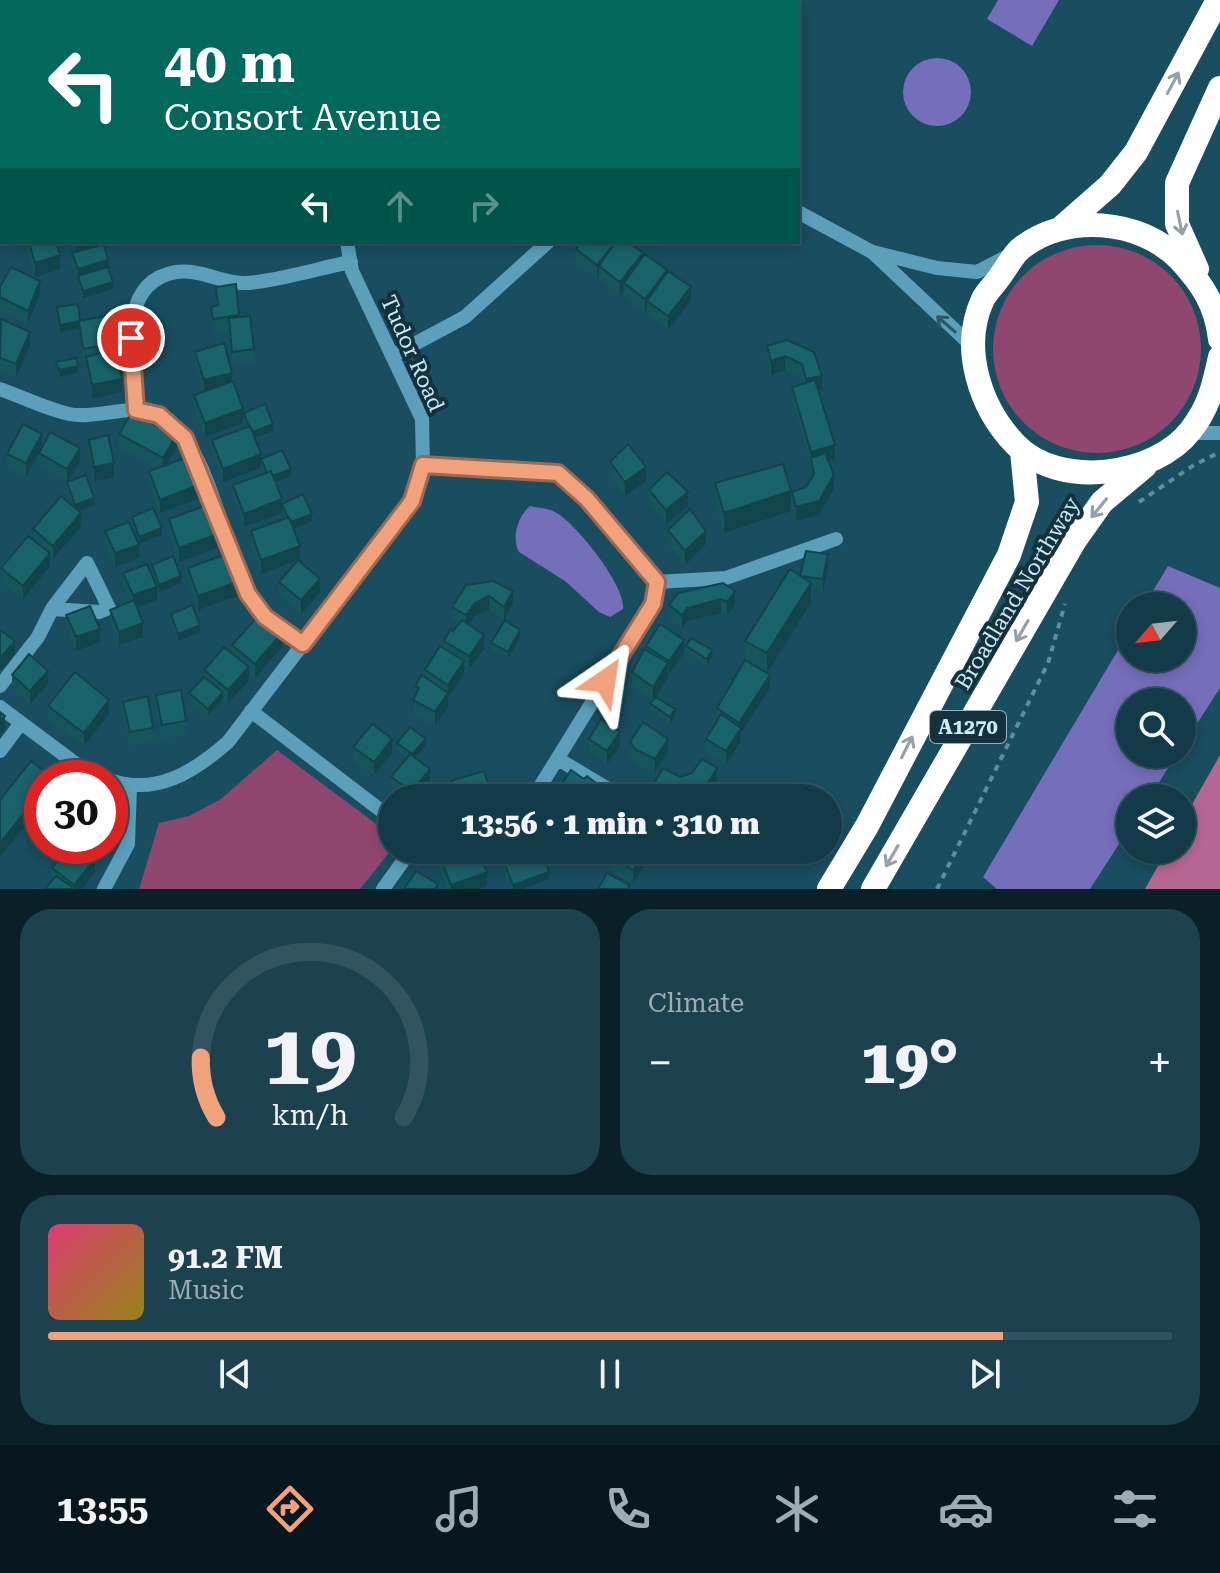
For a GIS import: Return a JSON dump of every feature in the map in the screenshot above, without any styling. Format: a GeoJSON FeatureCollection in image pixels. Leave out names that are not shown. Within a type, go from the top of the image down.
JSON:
{"type":"FeatureCollection","features":[{"type":"Feature","properties":{"kind":"highway","name":"A1270"},"geometry":{"type":"LineString","coordinates":[[1218,0],[1136,152],[1110,185],[1061,228],[1020,250],[983,300],[973,347],[977,381],[989,408],[1022,451],[1065,470],[1097,474],[1149,463],[1190,433],[1211,398],[1220,357]]}},
{"type":"Feature","properties":{"kind":"highway","name":"A1270"},"geometry":{"type":"LineString","coordinates":[[1220,88],[1177,183],[1177,224],[1217,317],[1220,339]]}},
{"type":"Feature","properties":{"kind":"highway","name":"A1270"},"geometry":{"type":"LineString","coordinates":[[1061,228],[1119,226],[1131,230],[1165,244],[1205,286]]}},
{"type":"Feature","properties":{"kind":"highway","name":"Broadland Northway"},"geometry":{"type":"LineString","coordinates":[[829,889],[867,826],[1009,555],[1027,502],[1022,451]]}},
{"type":"Feature","properties":{"kind":"highway","name":"Broadland Northway"},"geometry":{"type":"LineString","coordinates":[[873,889],[1075,540],[1102,502],[1149,463]]}},
{"type":"Feature","properties":{"kind":"street"},"geometry":{"type":"LineString","coordinates":[[800,213],[872,252],[937,268],[977,272],[1020,250]]}},
{"type":"Feature","properties":{"kind":"street","name":"Tudor Road"},"geometry":{"type":"LineString","coordinates":[[130,787],[163,781],[198,768],[228,742],[412,501],[423,465],[422,419],[351,262],[347,244]]}},
{"type":"Feature","properties":{"kind":"street"},"geometry":{"type":"LineString","coordinates":[[392,356],[465,317],[546,244]]}},
{"type":"Feature","properties":{"kind":"street"},"geometry":{"type":"LineString","coordinates":[[872,252],[973,347]]}},
{"type":"Feature","properties":{"kind":"street"},"geometry":{"type":"LineString","coordinates":[[136,410],[131,318],[145,287],[174,272],[208,273],[242,283],[351,262]]}},
{"type":"Feature","properties":{"kind":"street"},"geometry":{"type":"LineString","coordinates":[[0,389],[71,414],[111,415],[136,410],[159,415],[185,438],[248,594],[265,617],[303,644]]}},
{"type":"Feature","properties":{"kind":"street"},"geometry":{"type":"LineString","coordinates":[[1190,433],[1220,433]]}},
{"type":"Feature","properties":{"kind":"street"},"geometry":{"type":"LineString","coordinates":[[423,465],[558,473],[587,499],[657,582]]}},
{"type":"Feature","properties":{"kind":"street"},"geometry":{"type":"LineString","coordinates":[[657,582],[726,578],[836,539]]}},
{"type":"Feature","properties":{"kind":"street"},"geometry":{"type":"LineString","coordinates":[[542,784],[653,604],[657,582]]}},
{"type":"Feature","properties":{"kind":"street"},"geometry":{"type":"LineString","coordinates":[[0,686],[38,637],[52,609]]}},
{"type":"Feature","properties":{"kind":"street"},"geometry":{"type":"LineString","coordinates":[[0,707],[71,760]]}},
{"type":"Feature","properties":{"kind":"street"},"geometry":{"type":"LineString","coordinates":[[251,711],[378,808]]}},
{"type":"Feature","properties":{"kind":"street"},"geometry":{"type":"LineString","coordinates":[[0,751],[21,723]]}},
{"type":"Feature","properties":{"kind":"street"},"geometry":{"type":"LineString","coordinates":[[558,759],[600,784]]}},
{"type":"Feature","properties":{"kind":"street"},"geometry":{"type":"LineString","coordinates":[[104,889],[128,844],[130,787]]}},
{"type":"Feature","properties":{"kind":"street"},"geometry":{"type":"LineString","coordinates":[[383,889],[401,864]]}},
{"type":"Feature","properties":{"kind":"path"},"geometry":{"type":"LineString","coordinates":[[1138,503],[1220,452]]}},
{"type":"Feature","properties":{"kind":"path"},"geometry":{"type":"LineString","coordinates":[[937,889],[1048,663],[1066,600]]}},
{"type":"Feature","properties":{"kind":"shaded area"},"geometry":{"type":"Polygon","coordinates":[[[998,0],[1059,0],[1032,46],[987,19],[998,0]]]}},
{"type":"Feature","properties":{"kind":"shaded area"},"geometry":{"type":"Polygon","coordinates":[[[930,58],[944,58],[956,63],[966,73],[971,92],[966,111],[956,121],[944,126],[930,126],[918,121],[908,111],[903,99],[903,85],[908,73],[918,63],[930,58]]]}},
{"type":"Feature","properties":{"kind":"shaded area"},"geometry":{"type":"Polygon","coordinates":[[[1097,245],[1137,253],[1170,276],[1193,309],[1201,349],[1193,389],[1170,422],[1137,445],[1097,453],[1057,445],[1024,422],[1001,389],[993,349],[1001,309],[1024,276],[1057,253],[1097,245]]]}},
{"type":"Feature","properties":{"kind":"shaded area"},"geometry":{"type":"Polygon","coordinates":[[[530,506],[555,512],[575,528],[609,571],[622,599],[623,609],[610,617],[599,612],[565,581],[519,552],[517,528],[530,506]]]}},
{"type":"Feature","properties":{"kind":"shaded area"},"geometry":{"type":"Polygon","coordinates":[[[1168,566],[1220,588],[1220,688],[1196,725],[1196,688],[1116,688],[1116,768],[1168,768],[1158,784],[1116,784],[1116,849],[1090,889],[997,889],[983,877],[1116,654],[1116,672],[1196,672],[1196,592],[1152,592],[1168,566]]]}},
{"type":"Feature","properties":{"kind":"shaded area"},"geometry":{"type":"Polygon","coordinates":[[[277,750],[378,825],[380,864],[360,889],[139,889],[159,823],[189,816],[221,799],[277,750]]]}},
{"type":"Feature","properties":{"kind":"shaded area"},"geometry":{"type":"Polygon","coordinates":[[[1220,755],[1220,889],[1145,889],[1159,864],[1196,864],[1196,797],[1220,755]]]}},
{"type":"Feature","properties":{"kind":"building"},"geometry":{"type":"Polygon","coordinates":[[[30,244],[57,244],[60,255],[35,263],[30,244]]]}},
{"type":"Feature","properties":{"kind":"building"},"geometry":{"type":"Polygon","coordinates":[[[104,244],[108,260],[78,269],[72,253],[104,244]]]}},
{"type":"Feature","properties":{"kind":"building"},"geometry":{"type":"Polygon","coordinates":[[[580,244],[614,244],[597,265],[576,249],[580,244]]]}},
{"type":"Feature","properties":{"kind":"building"},"geometry":{"type":"Polygon","coordinates":[[[614,244],[631,244],[643,253],[620,282],[599,266],[614,244]]]}},
{"type":"Feature","properties":{"kind":"building"},"geometry":{"type":"Polygon","coordinates":[[[645,254],[667,270],[645,299],[624,283],[645,254]]]}},
{"type":"Feature","properties":{"kind":"building"},"geometry":{"type":"Polygon","coordinates":[[[11,267],[40,281],[28,311],[0,297],[0,287],[11,267]]]}},
{"type":"Feature","properties":{"kind":"building"},"geometry":{"type":"Polygon","coordinates":[[[108,267],[113,282],[83,291],[78,276],[108,267]]]}},
{"type":"Feature","properties":{"kind":"building"},"geometry":{"type":"Polygon","coordinates":[[[668,271],[691,287],[668,316],[647,301],[668,271]]]}},
{"type":"Feature","properties":{"kind":"building"},"geometry":{"type":"Polygon","coordinates":[[[236,284],[239,315],[213,319],[211,307],[218,305],[216,287],[236,284]]]}},
{"type":"Feature","properties":{"kind":"building"},"geometry":{"type":"Polygon","coordinates":[[[78,304],[80,321],[60,325],[57,307],[78,304]]]}},
{"type":"Feature","properties":{"kind":"building"},"geometry":{"type":"Polygon","coordinates":[[[105,316],[110,344],[83,349],[79,321],[105,316]]]}},
{"type":"Feature","properties":{"kind":"building"},"geometry":{"type":"Polygon","coordinates":[[[250,316],[254,349],[232,352],[229,318],[250,316]]]}},
{"type":"Feature","properties":{"kind":"building"},"geometry":{"type":"Polygon","coordinates":[[[1,319],[30,332],[16,364],[0,358],[1,319]]]}},
{"type":"Feature","properties":{"kind":"building"},"geometry":{"type":"Polygon","coordinates":[[[787,340],[814,352],[822,376],[806,379],[802,364],[785,356],[771,361],[767,346],[787,340]]]}},
{"type":"Feature","properties":{"kind":"building"},"geometry":{"type":"Polygon","coordinates":[[[224,343],[232,373],[204,380],[195,352],[224,343]]]}},
{"type":"Feature","properties":{"kind":"building"},"geometry":{"type":"Polygon","coordinates":[[[115,349],[122,379],[92,385],[86,357],[115,349]]]}},
{"type":"Feature","properties":{"kind":"building"},"geometry":{"type":"Polygon","coordinates":[[[76,358],[78,366],[59,370],[56,362],[76,358]]]}},
{"type":"Feature","properties":{"kind":"building"},"geometry":{"type":"Polygon","coordinates":[[[815,380],[835,445],[811,452],[792,387],[815,380]]]}},
{"type":"Feature","properties":{"kind":"building"},"geometry":{"type":"Polygon","coordinates":[[[233,381],[243,409],[205,423],[194,395],[233,381]]]}},
{"type":"Feature","properties":{"kind":"building"},"geometry":{"type":"Polygon","coordinates":[[[265,404],[273,424],[253,432],[244,413],[265,404]]]}},
{"type":"Feature","properties":{"kind":"building"},"geometry":{"type":"Polygon","coordinates":[[[133,410],[177,434],[163,458],[119,434],[133,410]]]}},
{"type":"Feature","properties":{"kind":"building"},"geometry":{"type":"Polygon","coordinates":[[[23,424],[42,434],[26,463],[7,454],[23,424]]]}},
{"type":"Feature","properties":{"kind":"building"},"geometry":{"type":"Polygon","coordinates":[[[250,426],[261,454],[223,469],[212,440],[250,426]]]}},
{"type":"Feature","properties":{"kind":"building"},"geometry":{"type":"Polygon","coordinates":[[[50,432],[80,448],[67,469],[39,453],[50,432]]]}},
{"type":"Feature","properties":{"kind":"building"},"geometry":{"type":"Polygon","coordinates":[[[108,435],[114,463],[94,467],[89,440],[108,435]]]}},
{"type":"Feature","properties":{"kind":"building"},"geometry":{"type":"Polygon","coordinates":[[[628,444],[646,467],[625,482],[610,462],[628,444]]]}},
{"type":"Feature","properties":{"kind":"building"},"geometry":{"type":"Polygon","coordinates":[[[282,450],[291,469],[273,476],[271,471],[267,473],[261,459],[282,450]]]}},
{"type":"Feature","properties":{"kind":"building"},"geometry":{"type":"Polygon","coordinates":[[[825,453],[834,475],[819,501],[796,507],[792,492],[806,487],[814,474],[811,458],[825,453]]]}},
{"type":"Feature","properties":{"kind":"building"},"geometry":{"type":"Polygon","coordinates":[[[188,457],[198,485],[160,500],[149,471],[188,457]]]}},
{"type":"Feature","properties":{"kind":"building"},"geometry":{"type":"Polygon","coordinates":[[[783,464],[791,491],[724,513],[715,483],[783,464]]]}},
{"type":"Feature","properties":{"kind":"building"},"geometry":{"type":"Polygon","coordinates":[[[271,471],[282,499],[244,514],[233,485],[271,471]]]}},
{"type":"Feature","properties":{"kind":"building"},"geometry":{"type":"Polygon","coordinates":[[[667,472],[688,492],[666,510],[649,490],[667,472]]]}},
{"type":"Feature","properties":{"kind":"building"},"geometry":{"type":"Polygon","coordinates":[[[86,475],[94,498],[75,505],[67,482],[86,475]]]}},
{"type":"Feature","properties":{"kind":"building"},"geometry":{"type":"Polygon","coordinates":[[[303,494],[312,514],[291,522],[282,504],[303,494]]]}},
{"type":"Feature","properties":{"kind":"building"},"geometry":{"type":"Polygon","coordinates":[[[61,496],[81,513],[53,546],[33,529],[61,496]]]}},
{"type":"Feature","properties":{"kind":"building"},"geometry":{"type":"Polygon","coordinates":[[[207,505],[218,534],[179,548],[169,519],[207,505]]]}},
{"type":"Feature","properties":{"kind":"building"},"geometry":{"type":"Polygon","coordinates":[[[153,508],[162,528],[139,537],[132,517],[153,508]]]}},
{"type":"Feature","properties":{"kind":"building"},"geometry":{"type":"Polygon","coordinates":[[[690,509],[706,531],[685,551],[668,530],[690,509]]]}},
{"type":"Feature","properties":{"kind":"building"},"geometry":{"type":"Polygon","coordinates":[[[289,517],[300,546],[261,560],[251,531],[289,517]]]}},
{"type":"Feature","properties":{"kind":"building"},"geometry":{"type":"Polygon","coordinates":[[[129,522],[139,545],[115,553],[105,531],[129,522]]]}},
{"type":"Feature","properties":{"kind":"building"},"geometry":{"type":"Polygon","coordinates":[[[28,536],[50,553],[23,586],[1,568],[28,536]]]}},
{"type":"Feature","properties":{"kind":"building"},"geometry":{"type":"Polygon","coordinates":[[[806,551],[828,554],[823,579],[800,576],[806,551]]]}},
{"type":"Feature","properties":{"kind":"building"},"geometry":{"type":"Polygon","coordinates":[[[226,554],[237,582],[198,596],[188,568],[226,554]]]}},
{"type":"Feature","properties":{"kind":"building"},"geometry":{"type":"Polygon","coordinates":[[[173,556],[181,576],[159,585],[152,565],[173,556]]]}},
{"type":"Feature","properties":{"kind":"building"},"geometry":{"type":"Polygon","coordinates":[[[298,560],[320,579],[301,600],[279,582],[298,560]]]}},
{"type":"Feature","properties":{"kind":"building"},"geometry":{"type":"Polygon","coordinates":[[[147,564],[157,587],[133,595],[123,573],[147,564]]]}},
{"type":"Feature","properties":{"kind":"building"},"geometry":{"type":"Polygon","coordinates":[[[790,569],[811,583],[767,653],[745,641],[790,569]]]}},
{"type":"Feature","properties":{"kind":"building"},"geometry":{"type":"Polygon","coordinates":[[[493,581],[513,591],[504,607],[489,596],[475,603],[466,615],[452,607],[466,585],[493,581]]]}},
{"type":"Feature","properties":{"kind":"building"},"geometry":{"type":"Polygon","coordinates":[[[723,583],[735,591],[727,602],[721,599],[687,608],[682,615],[669,605],[678,593],[723,583]]]}},
{"type":"Feature","properties":{"kind":"building"},"geometry":{"type":"Polygon","coordinates":[[[134,600],[143,623],[119,632],[110,610],[134,600]]]}},
{"type":"Feature","properties":{"kind":"building"},"geometry":{"type":"Polygon","coordinates":[[[192,605],[200,625],[178,634],[171,614],[192,605]]]}},
{"type":"Feature","properties":{"kind":"building"},"geometry":{"type":"Polygon","coordinates":[[[90,606],[100,629],[76,637],[66,615],[90,606]]]}},
{"type":"Feature","properties":{"kind":"building"},"geometry":{"type":"Polygon","coordinates":[[[260,614],[282,633],[255,664],[232,645],[260,614]]]}},
{"type":"Feature","properties":{"kind":"building"},"geometry":{"type":"Polygon","coordinates":[[[462,620],[484,635],[469,656],[444,641],[450,630],[453,631],[462,620]]]}},
{"type":"Feature","properties":{"kind":"building"},"geometry":{"type":"Polygon","coordinates":[[[505,620],[520,630],[508,652],[491,643],[505,620]]]}},
{"type":"Feature","properties":{"kind":"building"},"geometry":{"type":"Polygon","coordinates":[[[660,624],[684,640],[669,661],[646,646],[660,624]]]}},
{"type":"Feature","properties":{"kind":"building"},"geometry":{"type":"Polygon","coordinates":[[[0,630],[15,641],[0,658],[0,630]]]}},
{"type":"Feature","properties":{"kind":"building"},"geometry":{"type":"Polygon","coordinates":[[[691,638],[712,650],[707,659],[686,646],[691,638]]]}},
{"type":"Feature","properties":{"kind":"building"},"geometry":{"type":"Polygon","coordinates":[[[440,646],[464,661],[448,685],[425,670],[440,646]]]}},
{"type":"Feature","properties":{"kind":"building"},"geometry":{"type":"Polygon","coordinates":[[[224,647],[249,667],[228,690],[204,670],[224,647]]]}},
{"type":"Feature","properties":{"kind":"building"},"geometry":{"type":"Polygon","coordinates":[[[644,649],[668,663],[653,687],[632,672],[644,649]]]}},
{"type":"Feature","properties":{"kind":"building"},"geometry":{"type":"Polygon","coordinates":[[[29,654],[48,671],[30,691],[12,675],[29,654]]]}},
{"type":"Feature","properties":{"kind":"building"},"geometry":{"type":"Polygon","coordinates":[[[745,660],[770,675],[739,723],[717,708],[745,660]]]}},
{"type":"Feature","properties":{"kind":"building"},"geometry":{"type":"Polygon","coordinates":[[[75,672],[109,700],[84,733],[48,706],[75,672]]]}},
{"type":"Feature","properties":{"kind":"building"},"geometry":{"type":"Polygon","coordinates":[[[422,675],[448,693],[435,712],[413,700],[419,688],[415,686],[422,675]]]}},
{"type":"Feature","properties":{"kind":"building"},"geometry":{"type":"Polygon","coordinates":[[[204,677],[223,692],[208,709],[189,693],[204,677]]]}},
{"type":"Feature","properties":{"kind":"building"},"geometry":{"type":"Polygon","coordinates":[[[181,690],[186,721],[162,725],[156,695],[181,690]]]}},
{"type":"Feature","properties":{"kind":"building"},"geometry":{"type":"Polygon","coordinates":[[[148,696],[153,728],[130,732],[123,702],[148,696]]]}},
{"type":"Feature","properties":{"kind":"building"},"geometry":{"type":"Polygon","coordinates":[[[656,697],[675,709],[670,717],[650,703],[656,697]]]}},
{"type":"Feature","properties":{"kind":"building"},"geometry":{"type":"Polygon","coordinates":[[[721,714],[741,728],[726,751],[706,739],[721,714]]]}},
{"type":"Feature","properties":{"kind":"building"},"geometry":{"type":"Polygon","coordinates":[[[601,719],[620,732],[607,751],[589,739],[601,719]]]}},
{"type":"Feature","properties":{"kind":"building"},"geometry":{"type":"Polygon","coordinates":[[[643,722],[668,739],[655,759],[636,750],[630,742],[643,722]]]}},
{"type":"Feature","properties":{"kind":"building"},"geometry":{"type":"Polygon","coordinates":[[[372,724],[392,739],[374,762],[353,747],[372,724]]]}},
{"type":"Feature","properties":{"kind":"building"},"geometry":{"type":"Polygon","coordinates":[[[410,727],[426,739],[412,754],[397,743],[410,727]]]}},
{"type":"Feature","properties":{"kind":"building"},"geometry":{"type":"Polygon","coordinates":[[[410,754],[430,769],[418,784],[402,784],[391,777],[410,754]]]}},
{"type":"Feature","properties":{"kind":"building"},"geometry":{"type":"Polygon","coordinates":[[[702,759],[717,768],[707,784],[654,783],[663,768],[680,777],[692,773],[702,759]]]}},
{"type":"Feature","properties":{"kind":"building"},"geometry":{"type":"Polygon","coordinates":[[[24,770],[24,813],[0,843],[0,800],[24,770]]]}},
{"type":"Feature","properties":{"kind":"building"},"geometry":{"type":"Polygon","coordinates":[[[571,770],[596,783],[595,784],[562,784],[571,770]]]}},
{"type":"Feature","properties":{"kind":"building"},"geometry":{"type":"Polygon","coordinates":[[[484,771],[488,784],[452,784],[451,781],[484,771]]]}},
{"type":"Feature","properties":{"kind":"building"},"geometry":{"type":"Polygon","coordinates":[[[55,864],[91,864],[74,885],[52,868],[55,864]]]}},
{"type":"Feature","properties":{"kind":"building"},"geometry":{"type":"Polygon","coordinates":[[[443,864],[484,864],[487,872],[451,885],[443,864]]]}},
{"type":"Feature","properties":{"kind":"building"},"geometry":{"type":"Polygon","coordinates":[[[505,864],[546,864],[549,872],[513,885],[505,864]]]}},
{"type":"Feature","properties":{"kind":"building"},"geometry":{"type":"Polygon","coordinates":[[[623,864],[637,864],[633,870],[623,864]]]}},
{"type":"Feature","properties":{"kind":"building"},"geometry":{"type":"Polygon","coordinates":[[[416,871],[438,884],[435,889],[404,889],[416,871]]]}},
{"type":"Feature","properties":{"kind":"building"},"geometry":{"type":"Polygon","coordinates":[[[607,873],[630,885],[628,889],[598,889],[607,873]]]}},
{"type":"Feature","properties":{"kind":"building"},"geometry":{"type":"Polygon","coordinates":[[[56,876],[72,887],[71,889],[45,889],[56,876]]]}},
{"type":"Feature","properties":{"kind":"route"},"geometry":{"type":"LineString","coordinates":[[131,338],[136,410],[159,415],[185,438],[248,594],[265,617],[303,644],[412,501],[423,465],[558,473],[587,499],[657,582],[653,604],[605,681]]}}]}
